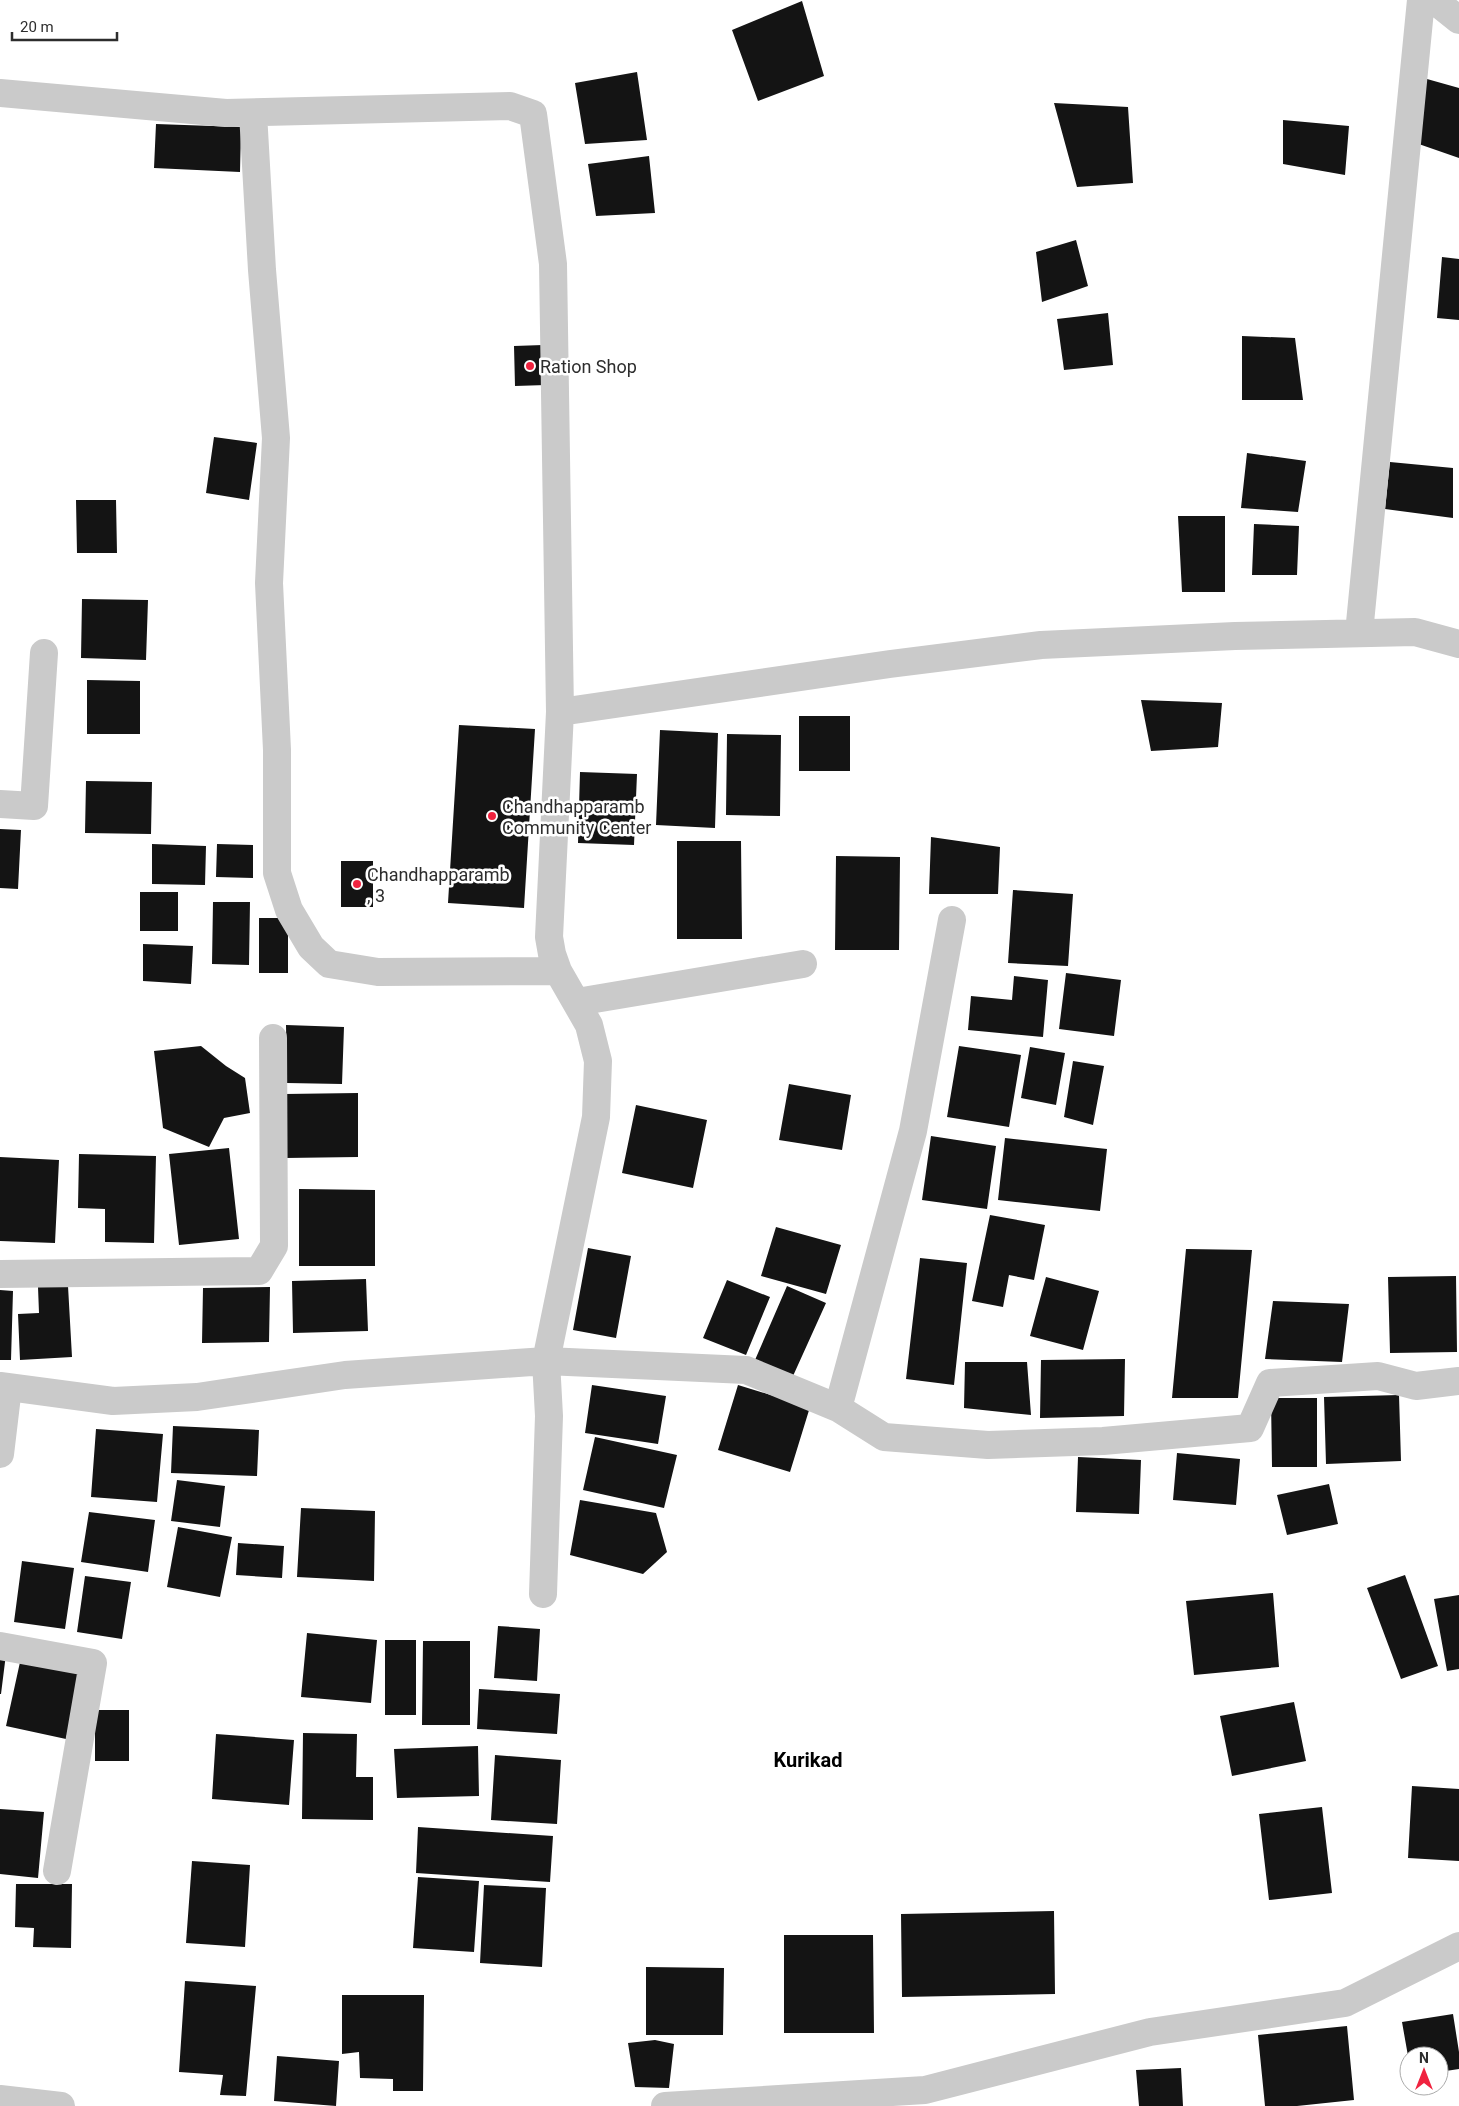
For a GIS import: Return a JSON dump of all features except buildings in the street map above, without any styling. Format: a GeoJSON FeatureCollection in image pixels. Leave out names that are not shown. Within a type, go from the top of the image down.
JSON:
{"type":"FeatureCollection","features":[{"type":"Feature","properties":{"kind":"street"},"geometry":{"type":"LineString","coordinates":[[1359,633],[1421,0]]}},
{"type":"Feature","properties":{"kind":"street"},"geometry":{"type":"LineString","coordinates":[[1434,0],[1459,20]]}},
{"type":"Feature","properties":{"kind":"street"},"geometry":{"type":"LineString","coordinates":[[0,93],[226,113],[510,106],[533,114],[553,264],[560,712],[549,938],[558,971],[589,1025],[598,1061],[596,1117],[546,1361],[549,1416],[543,1594]]}},
{"type":"Feature","properties":{"kind":"street"},"geometry":{"type":"LineString","coordinates":[[253,113],[262,270],[276,438],[269,583],[278,750],[278,873],[290,910],[311,947],[329,964],[378,972],[558,971]]}},
{"type":"Feature","properties":{"kind":"street"},"geometry":{"type":"LineString","coordinates":[[560,712],[890,664],[1041,645],[1235,636],[1415,632],[1459,644]]}},
{"type":"Feature","properties":{"kind":"street"},"geometry":{"type":"LineString","coordinates":[[0,804],[34,806],[44,653]]}},
{"type":"Feature","properties":{"kind":"street"},"geometry":{"type":"LineString","coordinates":[[838,1408],[913,1131],[952,920]]}},
{"type":"Feature","properties":{"kind":"street"},"geometry":{"type":"LineString","coordinates":[[577,1002],[803,964]]}},
{"type":"Feature","properties":{"kind":"street"},"geometry":{"type":"LineString","coordinates":[[0,1274],[258,1271],[274,1246],[273,1038]]}},
{"type":"Feature","properties":{"kind":"street"},"geometry":{"type":"LineString","coordinates":[[0,1454],[4,1386],[114,1401],[197,1397],[345,1375],[546,1361],[746,1370],[838,1408],[884,1437],[988,1445],[1103,1441],[1250,1428],[1270,1383],[1378,1376],[1416,1386],[1459,1381]]}},
{"type":"Feature","properties":{"kind":"street"},"geometry":{"type":"LineString","coordinates":[[0,1646],[93,1663],[57,1872]]}},
{"type":"Feature","properties":{"kind":"street"},"geometry":{"type":"LineString","coordinates":[[665,2106],[810,2101],[925,2090],[1150,2032],[1344,2003],[1459,1946]]}},
{"type":"Feature","properties":{"kind":"street"},"geometry":{"type":"LineString","coordinates":[[0,2099],[61,2106]]}},
{"type":"Feature","properties":{"kind":"place","name":"Ration Shop"},"geometry":{"type":"Point","coordinates":[530,366]}},
{"type":"Feature","properties":{"kind":"place","name":"Chandhapparamb Community Center"},"geometry":{"type":"Point","coordinates":[492,816]}},
{"type":"Feature","properties":{"kind":"place","name":"Chandhapparamb , 3"},"geometry":{"type":"Point","coordinates":[357,884]}},
{"type":"Feature","properties":{"kind":"district","name":"Kurikad"},"geometry":{"type":"Point","coordinates":[808,1760]}}]}
